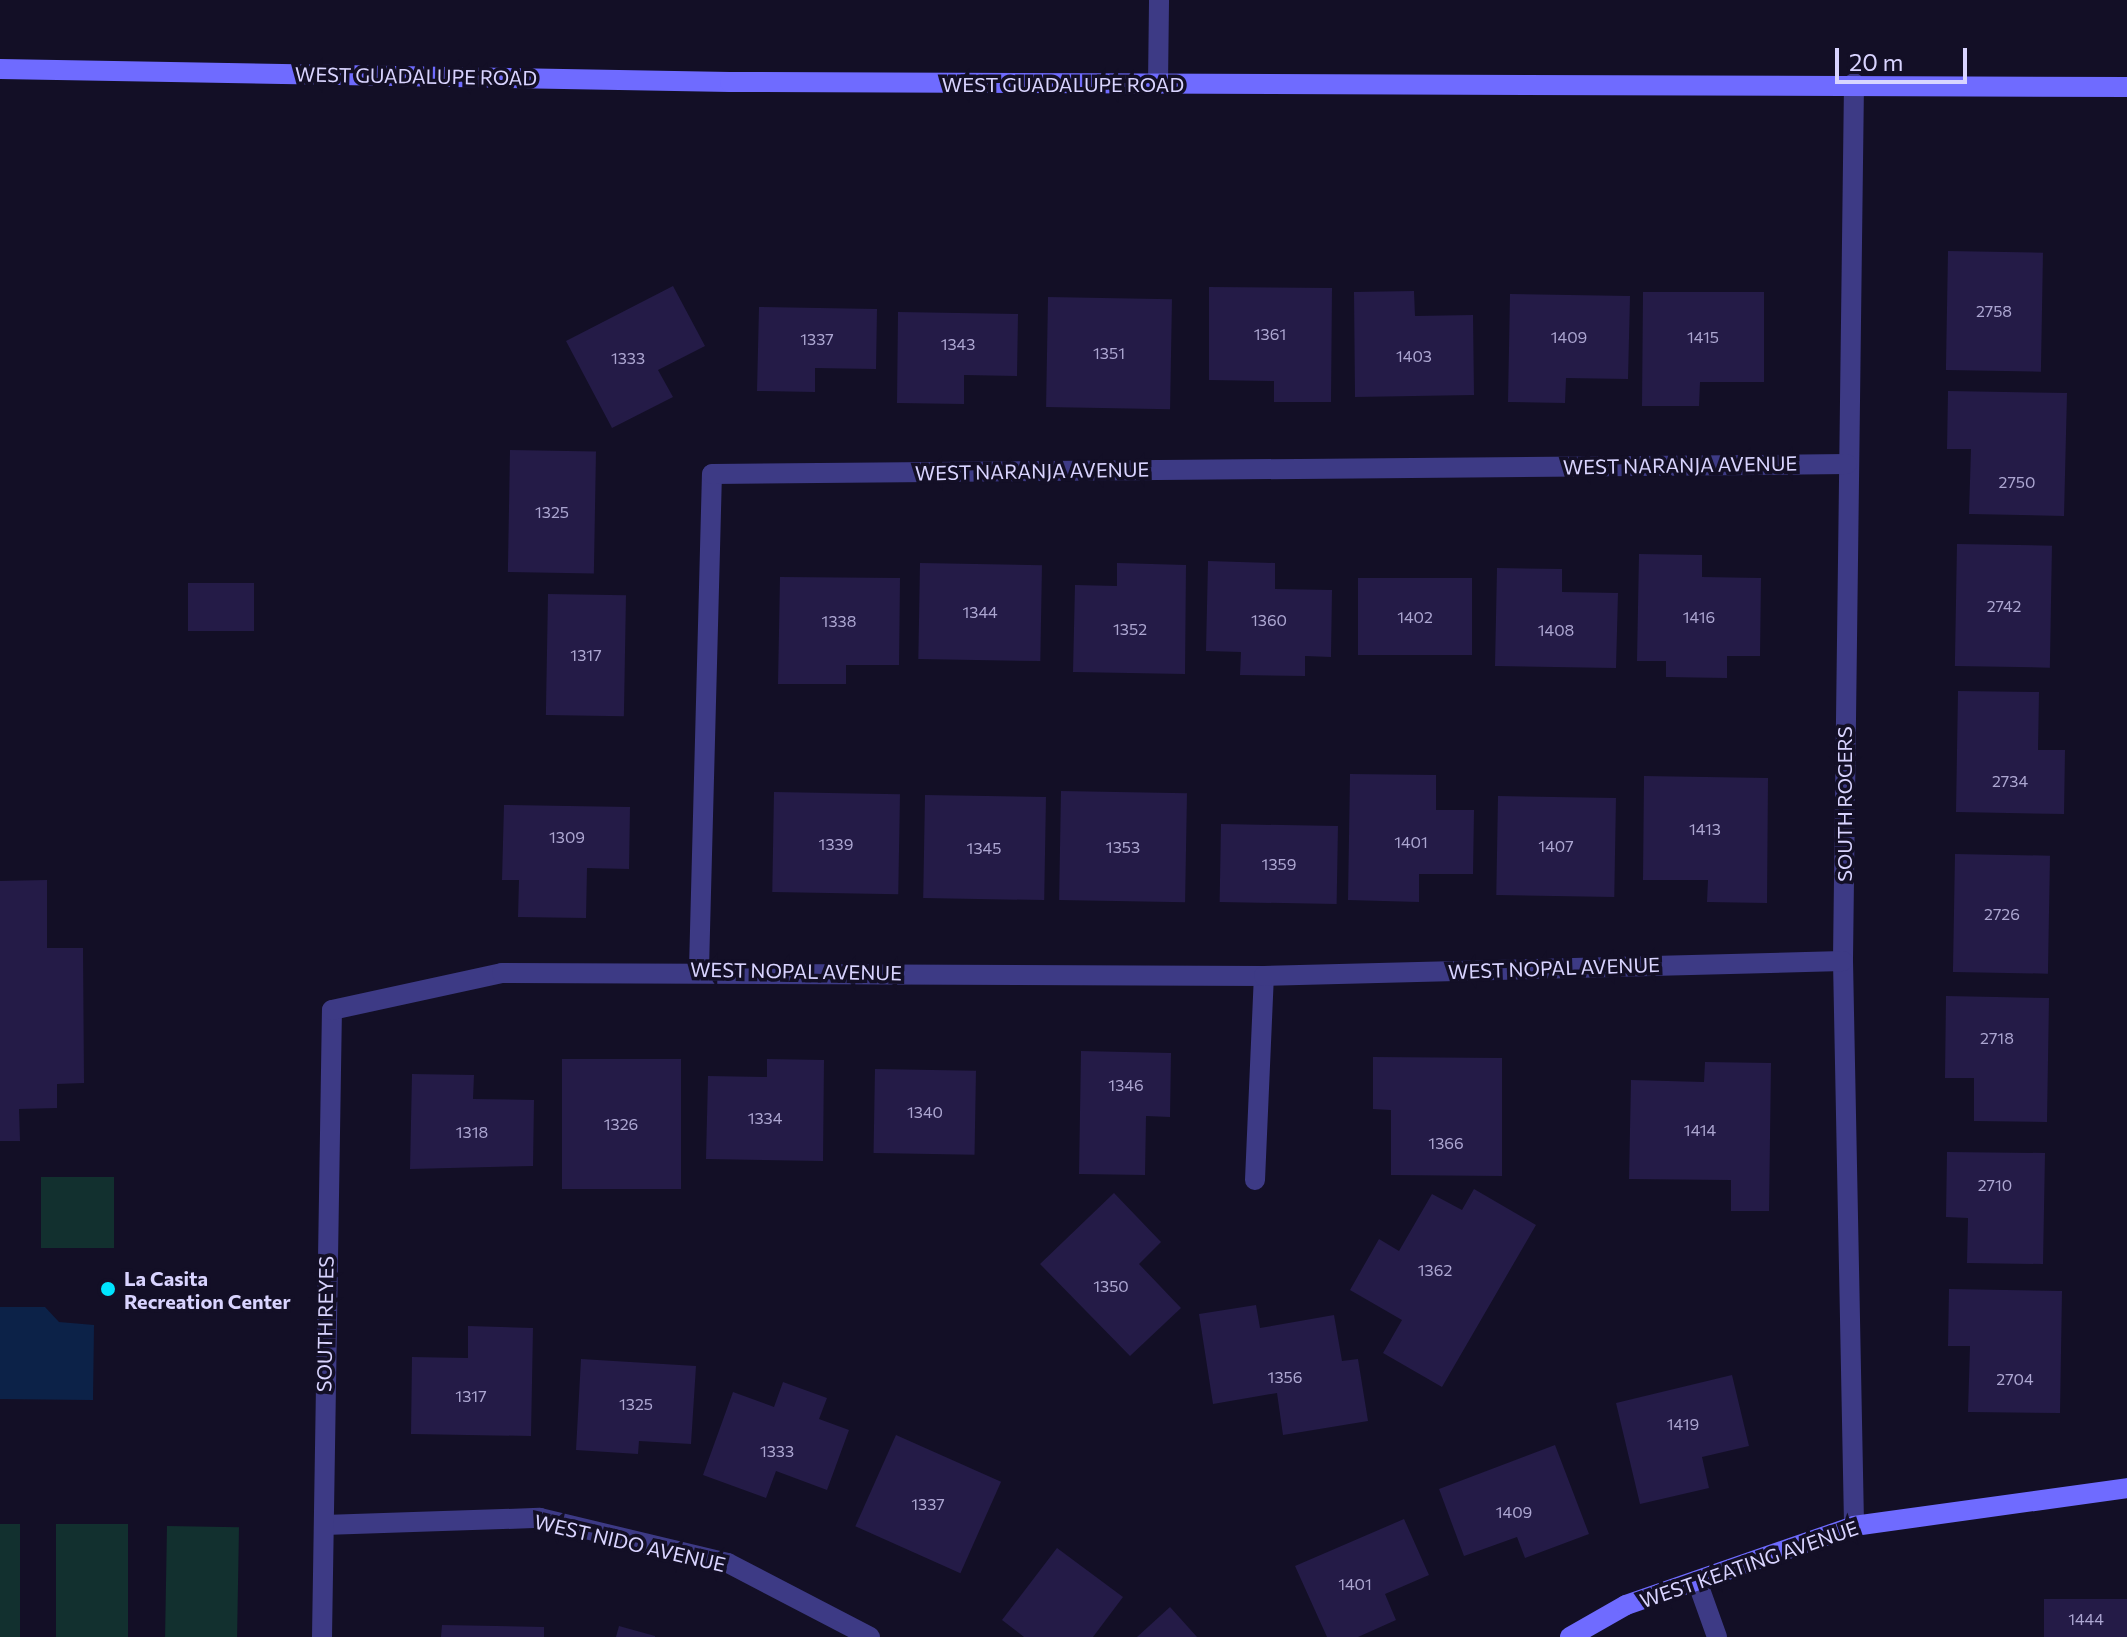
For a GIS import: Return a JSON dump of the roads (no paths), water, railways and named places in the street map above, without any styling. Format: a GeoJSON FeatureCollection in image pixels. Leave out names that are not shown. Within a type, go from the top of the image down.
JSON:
{"type":"FeatureCollection","features":[{"type":"Feature","properties":{"kind":"main road","name":"WEST GUADALUPE ROAD"},"geometry":{"type":"LineString","coordinates":[[0,69],[1158,84],[1854,83],[2127,87]]}},
{"type":"Feature","properties":{"kind":"main road","name":"WEST KEATING AVENUE"},"geometry":{"type":"LineString","coordinates":[[1570,1637],[1626,1605],[1854,1526],[2127,1488]]}},
{"type":"Feature","properties":{"kind":"street"},"geometry":{"type":"LineString","coordinates":[[1158,84],[1159,0]]}},
{"type":"Feature","properties":{"kind":"street","name":"SOUTH ROGERS"},"geometry":{"type":"LineString","coordinates":[[1854,83],[1843,961],[1854,1526]]}},
{"type":"Feature","properties":{"kind":"street","name":"WEST NARANJA AVENUE"},"geometry":{"type":"LineString","coordinates":[[699,969],[712,474],[1847,464]]}},
{"type":"Feature","properties":{"kind":"street","name":"WEST NOPAL AVENUE"},"geometry":{"type":"LineString","coordinates":[[332,1010],[502,973],[699,969],[1264,976],[1843,961]]}},
{"type":"Feature","properties":{"kind":"street"},"geometry":{"type":"LineString","coordinates":[[1255,1180],[1264,976]]}},
{"type":"Feature","properties":{"kind":"street","name":"SOUTH REYES"},"geometry":{"type":"LineString","coordinates":[[322,1637],[332,1010]]}},
{"type":"Feature","properties":{"kind":"street","name":"WEST NIDO AVENUE"},"geometry":{"type":"LineString","coordinates":[[324,1525],[540,1518],[728,1563],[870,1637]]}},
{"type":"Feature","properties":{"kind":"street"},"geometry":{"type":"LineString","coordinates":[[1697,1581],[1717,1637]]}},
{"type":"Feature","properties":{"kind":"water"},"geometry":{"type":"Polygon","coordinates":[[[0,1307],[45,1307],[59,1322],[94,1325],[93,1400],[0,1399],[0,1307]]]}},
{"type":"Feature","properties":{"kind":"place","name":"La Casita Recreation Center"},"geometry":{"type":"Point","coordinates":[108,1289]}}]}
